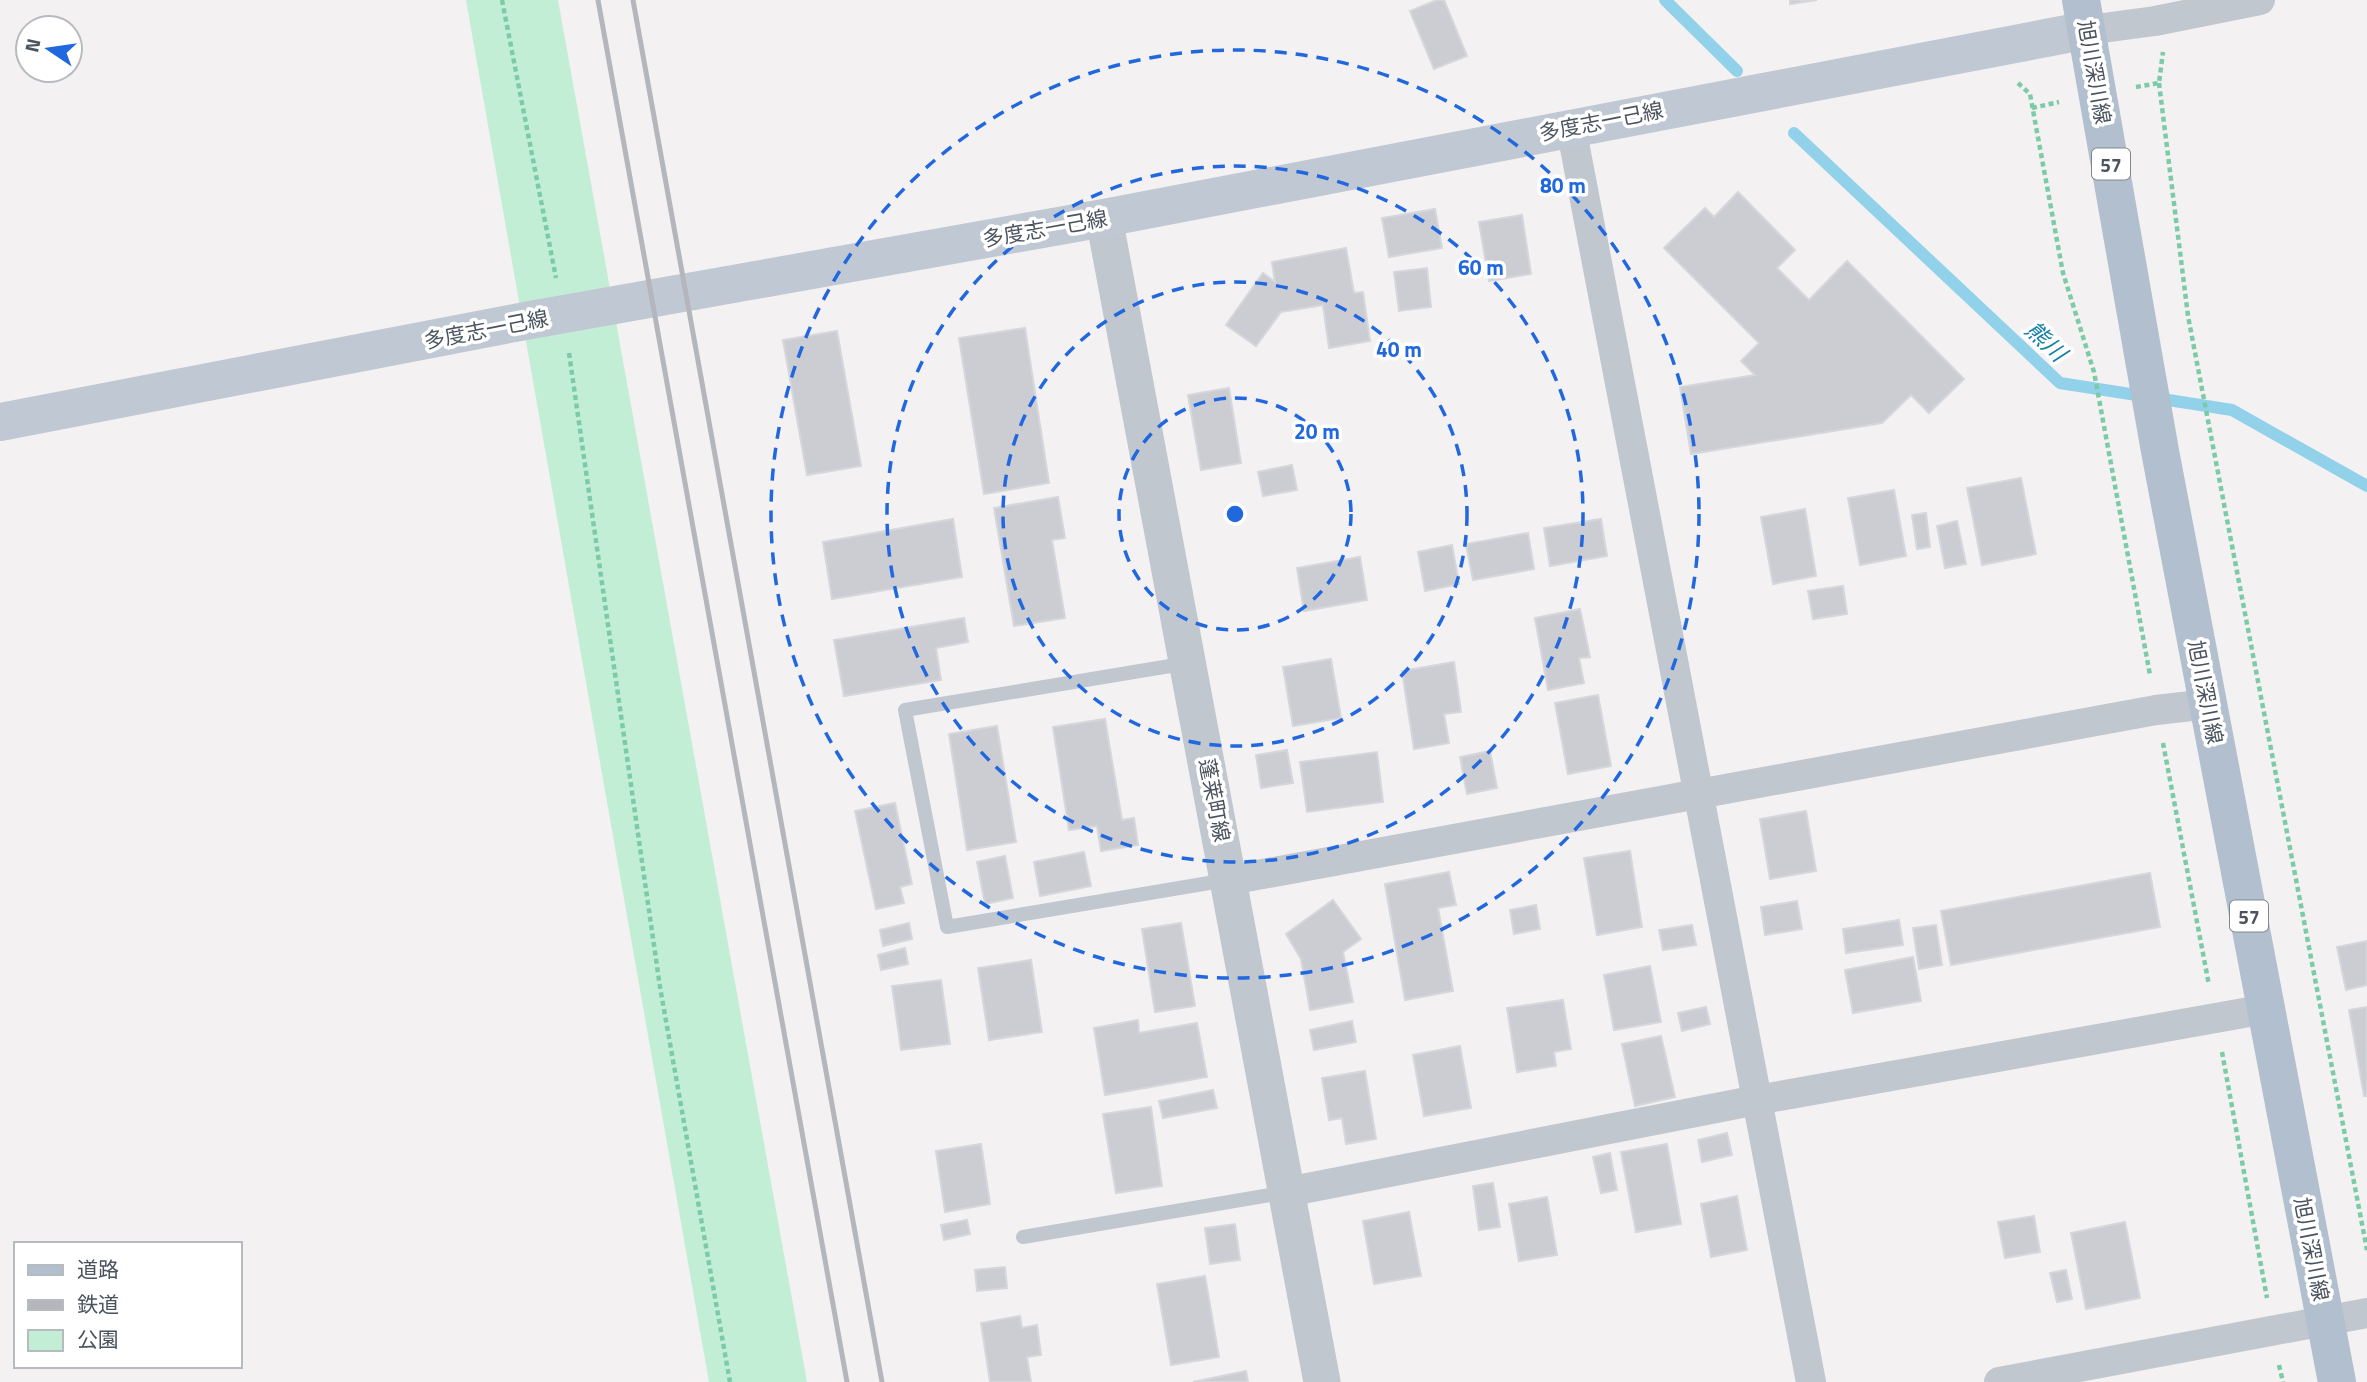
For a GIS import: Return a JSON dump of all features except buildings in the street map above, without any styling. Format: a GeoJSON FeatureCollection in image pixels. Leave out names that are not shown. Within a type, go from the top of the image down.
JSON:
{"type":"FeatureCollection","features":[{"type":"Feature","properties":{"kind":"main road","name":"多度志一己線"},"geometry":{"type":"LineString","coordinates":[[0,422],[563,314],[1104,218],[1571,127],[2085,15]]}},
{"type":"Feature","properties":{"kind":"main road","name":"旭川深川線"},"geometry":{"type":"LineString","coordinates":[[2085,15],[2160,451],[2337,1382]]}},
{"type":"Feature","properties":{"kind":"street"},"geometry":{"type":"LineString","coordinates":[[2085,15],[2155,22],[2260,0]]}},
{"type":"Feature","properties":{"kind":"street"},"geometry":{"type":"LineString","coordinates":[[1571,127],[1811,1382]]}},
{"type":"Feature","properties":{"kind":"street","name":"蓬莱町線"},"geometry":{"type":"LineString","coordinates":[[1104,218],[1322,1382]]}},
{"type":"Feature","properties":{"kind":"street"},"geometry":{"type":"LineString","coordinates":[[1230,880],[1698,792],[2156,710],[2208,704]]}},
{"type":"Feature","properties":{"kind":"street"},"geometry":{"type":"LineString","coordinates":[[1287,1192],[1757,1100],[2266,1009]]}},
{"type":"Feature","properties":{"kind":"street"},"geometry":{"type":"LineString","coordinates":[[1998,1382],[2367,1313]]}},
{"type":"Feature","properties":{"kind":"lane"},"geometry":{"type":"LineString","coordinates":[[1189,663],[905,710],[947,927],[1230,880]]}},
{"type":"Feature","properties":{"kind":"lane"},"geometry":{"type":"LineString","coordinates":[[1023,1237],[1287,1192]]}},
{"type":"Feature","properties":{"kind":"path"},"geometry":{"type":"LineString","coordinates":[[502,0],[563,314],[660,987],[730,1382]]}},
{"type":"Feature","properties":{"kind":"path"},"geometry":{"type":"LineString","coordinates":[[2159,83],[2196,354],[2367,1250]]}},
{"type":"Feature","properties":{"kind":"path"},"geometry":{"type":"LineString","coordinates":[[2032,108],[2063,273],[2094,372],[2283,1382]]}},
{"type":"Feature","properties":{"kind":"green space"},"geometry":{"type":"Polygon","coordinates":[[[466,0],[558,0],[807,1382],[709,1382],[466,0]]]}},
{"type":"Feature","properties":{"kind":"waterway","name":"熊川"},"geometry":{"type":"LineString","coordinates":[[1665,0],[1737,71]]}},
{"type":"Feature","properties":{"kind":"waterway","name":"熊川"},"geometry":{"type":"LineString","coordinates":[[1794,133],[2060,383],[2232,410],[2367,486]]}},
{"type":"Feature","properties":{"kind":"railway"},"geometry":{"type":"LineString","coordinates":[[598,0],[847,1382]]}},
{"type":"Feature","properties":{"kind":"railway"},"geometry":{"type":"LineString","coordinates":[[633,0],[882,1382]]}}]}
